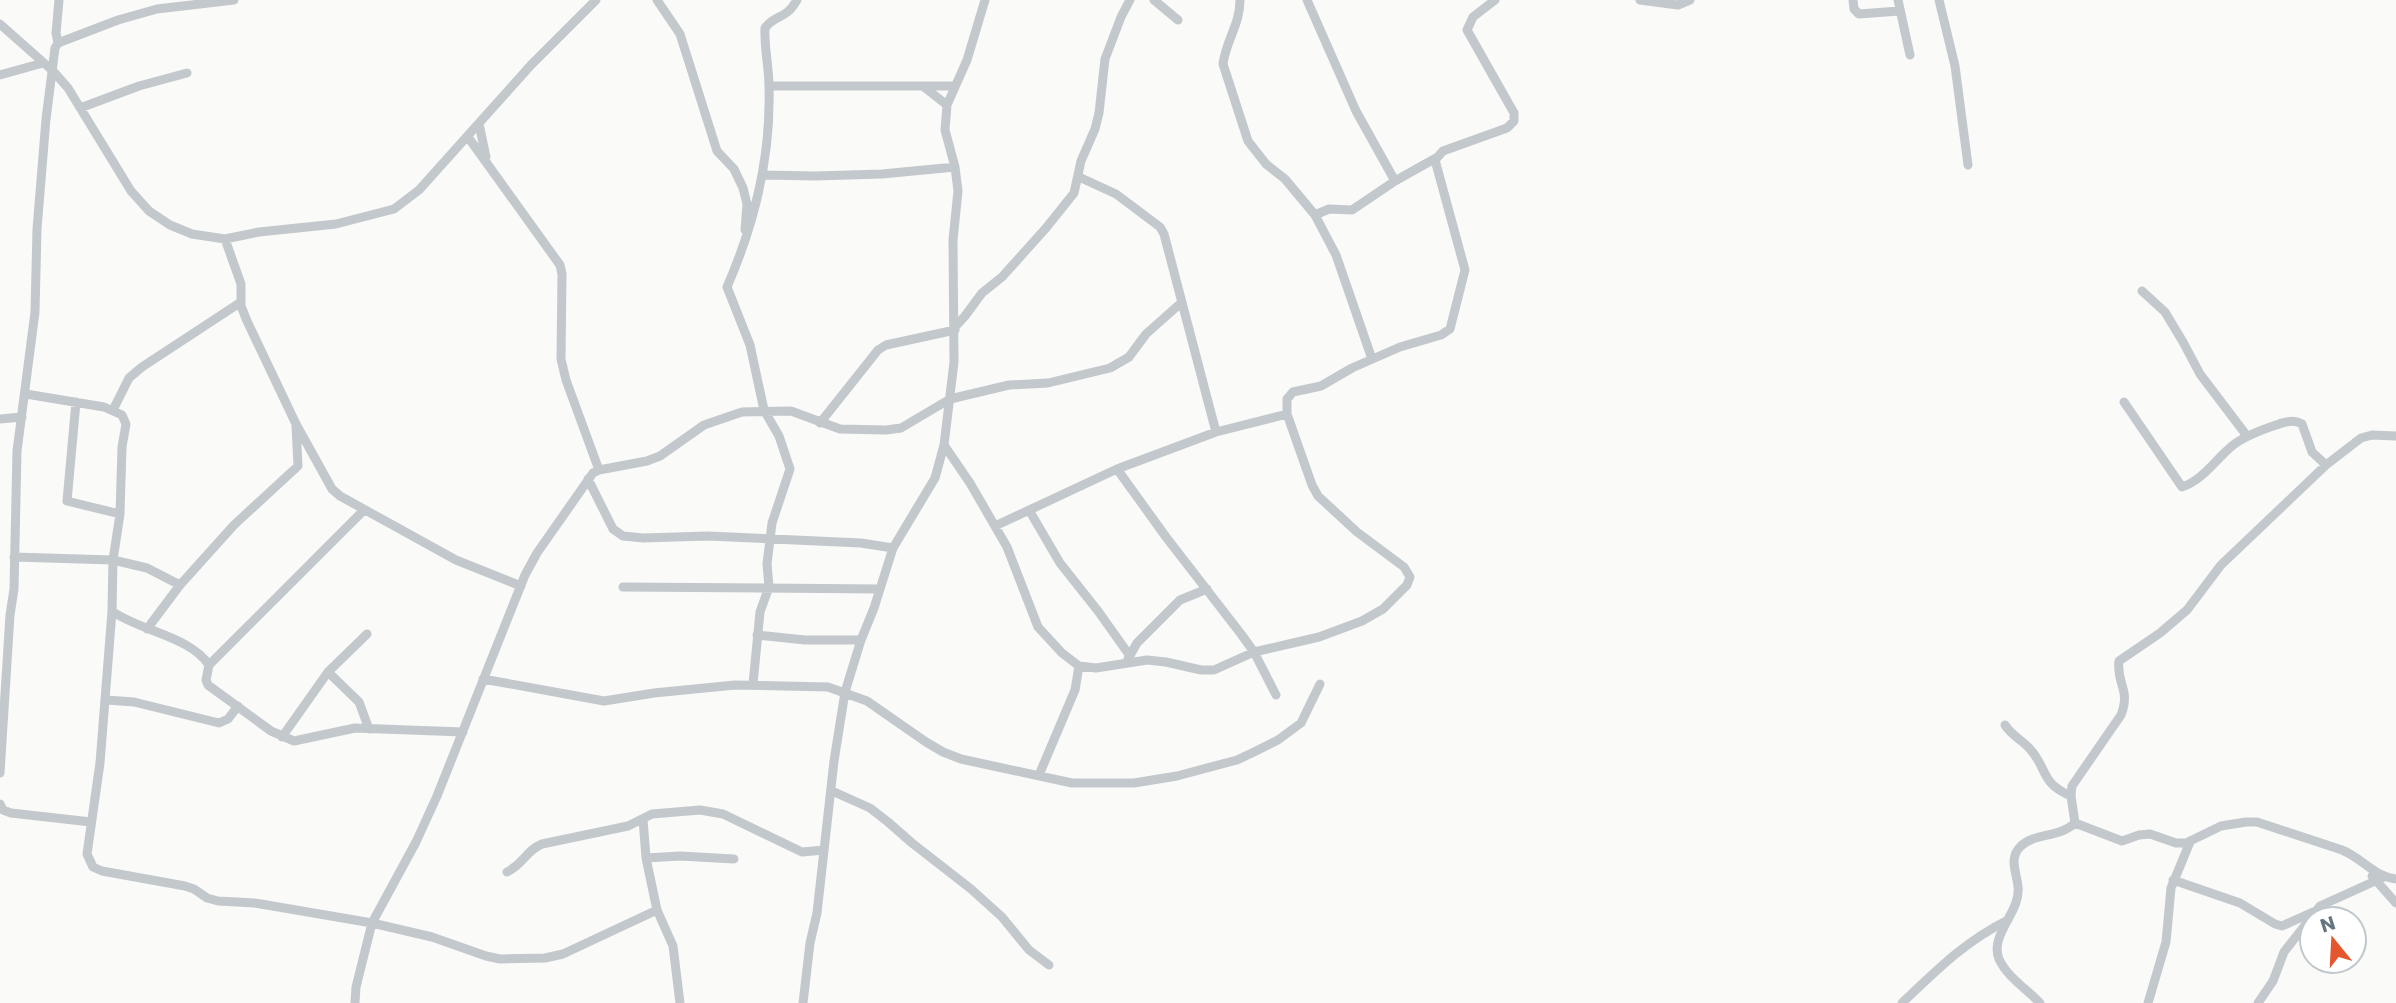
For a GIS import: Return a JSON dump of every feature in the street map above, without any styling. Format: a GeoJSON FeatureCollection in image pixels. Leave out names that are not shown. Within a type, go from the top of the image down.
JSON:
{"type":"FeatureCollection","features":[{"type":"Feature","properties":{"kind":"street"},"geometry":{"type":"LineString","coordinates":[[0,773],[13,589],[15,483],[35,312],[37,229],[46,119],[58,43],[55,33],[59,0]]}},
{"type":"Feature","properties":{"kind":"street"},"geometry":{"type":"LineString","coordinates":[[58,43],[118,20],[158,9],[234,0]]}},
{"type":"Feature","properties":{"kind":"street"},"geometry":{"type":"LineString","coordinates":[[0,24],[68,88],[131,191],[149,211],[170,225],[192,234],[225,239],[259,232],[336,224],[394,209],[419,190],[531,65],[596,0]]}},
{"type":"Feature","properties":{"kind":"street"},"geometry":{"type":"LineString","coordinates":[[657,0],[680,34],[717,151],[734,169],[743,188],[747,204],[745,235]]}},
{"type":"Feature","properties":{"kind":"street"},"geometry":{"type":"LineString","coordinates":[[753,684],[760,612],[769,587],[767,564],[770,539],[776,509],[790,469],[779,436],[764,410],[750,345],[727,287],[740,262],[763,175],[768,139],[769,86],[765,28],[775,19],[786,16],[797,0]]}},
{"type":"Feature","properties":{"kind":"street"},"geometry":{"type":"LineString","coordinates":[[803,1003],[845,692],[893,548],[935,478],[944,445],[955,329],[953,240],[958,191],[945,130],[947,105],[967,60],[985,0]]}},
{"type":"Feature","properties":{"kind":"street"},"geometry":{"type":"LineString","coordinates":[[820,423],[878,350],[886,345],[955,329],[982,293],[1002,276],[1063,209],[1074,193],[1081,161],[1095,129],[1105,59],[1130,0]]}},
{"type":"Feature","properties":{"kind":"street"},"geometry":{"type":"LineString","coordinates":[[1154,0],[1178,20]]}},
{"type":"Feature","properties":{"kind":"street"},"geometry":{"type":"LineString","coordinates":[[1240,0],[1239,18],[1224,52],[1223,64],[1248,141],[1315,215],[1336,254],[1372,359]]}},
{"type":"Feature","properties":{"kind":"street"},"geometry":{"type":"LineString","coordinates":[[1307,0],[1361,121],[1395,181]]}},
{"type":"Feature","properties":{"kind":"street"},"geometry":{"type":"LineString","coordinates":[[1315,215],[1329,209],[1352,211],[1443,151],[1507,128],[1514,121],[1514,113],[1467,30],[1473,17],[1495,0]]}},
{"type":"Feature","properties":{"kind":"street"},"geometry":{"type":"LineString","coordinates":[[1640,0],[1675,5],[1690,0]]}},
{"type":"Feature","properties":{"kind":"street"},"geometry":{"type":"LineString","coordinates":[[1853,0],[1854,9],[1859,14],[1899,11]]}},
{"type":"Feature","properties":{"kind":"street"},"geometry":{"type":"LineString","coordinates":[[1898,0],[1910,55]]}},
{"type":"Feature","properties":{"kind":"street"},"geometry":{"type":"LineString","coordinates":[[1939,0],[1958,84],[1968,165]]}},
{"type":"Feature","properties":{"kind":"street"},"geometry":{"type":"LineString","coordinates":[[0,75],[43,63]]}},
{"type":"Feature","properties":{"kind":"street"},"geometry":{"type":"LineString","coordinates":[[80,108],[130,89],[187,73]]}},
{"type":"Feature","properties":{"kind":"street"},"geometry":{"type":"LineString","coordinates":[[769,86],[954,86]]}},
{"type":"Feature","properties":{"kind":"street"},"geometry":{"type":"LineString","coordinates":[[924,86],[947,105]]}},
{"type":"Feature","properties":{"kind":"street"},"geometry":{"type":"LineString","coordinates":[[480,124],[486,162]]}},
{"type":"Feature","properties":{"kind":"street"},"geometry":{"type":"LineString","coordinates":[[468,137],[560,265],[561,359],[599,470]]}},
{"type":"Feature","properties":{"kind":"street"},"geometry":{"type":"LineString","coordinates":[[944,445],[1007,547],[1038,627],[1062,653],[1079,666],[1096,668],[1127,660],[1147,660],[1209,670],[1254,652],[1328,635],[1383,609],[1398,596],[1410,580],[1404,567],[1357,532],[1316,494],[1287,414],[1287,399],[1290,394],[1321,386],[1400,347],[1446,333],[1455,313],[1465,270],[1436,158]]}},
{"type":"Feature","properties":{"kind":"street"},"geometry":{"type":"LineString","coordinates":[[763,175],[882,174],[955,167]]}},
{"type":"Feature","properties":{"kind":"street"},"geometry":{"type":"LineString","coordinates":[[1079,177],[1116,194],[1160,227],[1216,432]]}},
{"type":"Feature","properties":{"kind":"street"},"geometry":{"type":"LineString","coordinates":[[225,239],[241,284],[241,302],[247,321],[296,424],[332,489],[364,510],[456,560],[521,586]]}},
{"type":"Feature","properties":{"kind":"street"},"geometry":{"type":"LineString","coordinates":[[2142,291],[2165,312],[2200,374],[2247,436]]}},
{"type":"Feature","properties":{"kind":"street"},"geometry":{"type":"LineString","coordinates":[[113,410],[129,378],[142,367],[241,302]]}},
{"type":"Feature","properties":{"kind":"street"},"geometry":{"type":"LineString","coordinates":[[355,1003],[356,987],[372,923],[416,842],[521,586],[537,553],[588,479],[599,470],[648,461],[660,456],[704,425],[742,412],[791,411],[839,429],[893,429],[901,428],[950,399],[1009,385],[1048,383],[1116,366],[1129,357],[1146,334],[1182,302]]}},
{"type":"Feature","properties":{"kind":"street"},"geometry":{"type":"LineString","coordinates":[[26,394],[113,410],[122,415],[126,424],[122,447],[120,514],[113,560],[113,611],[106,700],[100,763],[86,854],[93,867],[185,886],[218,901],[254,902],[372,923],[446,941],[500,959],[545,958],[575,949],[657,910]]}},
{"type":"Feature","properties":{"kind":"street"},"geometry":{"type":"LineString","coordinates":[[76,402],[67,501],[120,514]]}},
{"type":"Feature","properties":{"kind":"street"},"geometry":{"type":"LineString","coordinates":[[2124,402],[2182,487],[2204,474],[2233,445],[2247,436],[2287,422],[2298,422],[2304,429],[2312,452],[2326,464]]}},
{"type":"Feature","properties":{"kind":"street"},"geometry":{"type":"LineString","coordinates":[[995,526],[1117,469],[1216,432],[1287,414]]}},
{"type":"Feature","properties":{"kind":"street"},"geometry":{"type":"LineString","coordinates":[[0,419],[22,417]]}},
{"type":"Feature","properties":{"kind":"street"},"geometry":{"type":"LineString","coordinates":[[147,629],[180,585],[253,505],[298,466],[296,424]]}},
{"type":"Feature","properties":{"kind":"street"},"geometry":{"type":"LineString","coordinates":[[2075,823],[2071,796],[2076,780],[2126,704],[2119,661],[2160,633],[2187,610],[2221,565],[2326,464],[2361,439],[2372,435],[2396,436]]}},
{"type":"Feature","properties":{"kind":"street"},"geometry":{"type":"LineString","coordinates":[[1117,469],[1254,652],[1276,695]]}},
{"type":"Feature","properties":{"kind":"street"},"geometry":{"type":"LineString","coordinates":[[588,479],[613,529],[623,536],[708,536],[861,543],[893,548]]}},
{"type":"Feature","properties":{"kind":"street"},"geometry":{"type":"LineString","coordinates":[[364,510],[209,665],[205,680],[208,685],[282,737],[299,741],[349,729],[463,732]]}},
{"type":"Feature","properties":{"kind":"street"},"geometry":{"type":"LineString","coordinates":[[1030,510],[1060,563],[1098,611],[1127,660]]}},
{"type":"Feature","properties":{"kind":"street"},"geometry":{"type":"LineString","coordinates":[[14,557],[113,560],[147,568],[180,585]]}},
{"type":"Feature","properties":{"kind":"street"},"geometry":{"type":"LineString","coordinates":[[623,587],[880,589]]}},
{"type":"Feature","properties":{"kind":"street"},"geometry":{"type":"LineString","coordinates":[[1127,660],[1137,643],[1181,600],[1207,589]]}},
{"type":"Feature","properties":{"kind":"street"},"geometry":{"type":"LineString","coordinates":[[113,611],[189,648],[209,665]]}},
{"type":"Feature","properties":{"kind":"street"},"geometry":{"type":"LineString","coordinates":[[9,629],[0,622],[10,615]]}},
{"type":"Feature","properties":{"kind":"street"},"geometry":{"type":"LineString","coordinates":[[282,737],[328,672],[367,634]]}},
{"type":"Feature","properties":{"kind":"street"},"geometry":{"type":"LineString","coordinates":[[757,635],[805,640],[861,640]]}},
{"type":"Feature","properties":{"kind":"street"},"geometry":{"type":"LineString","coordinates":[[1039,775],[1075,690],[1079,666]]}},
{"type":"Feature","properties":{"kind":"street"},"geometry":{"type":"LineString","coordinates":[[328,672],[359,702],[369,729]]}},
{"type":"Feature","properties":{"kind":"street"},"geometry":{"type":"LineString","coordinates":[[483,679],[604,701],[654,693],[753,684],[828,687],[881,709],[943,752],[1072,783],[1134,783],[1177,776],[1237,760],[1278,740],[1301,723],[1320,684]]}},
{"type":"Feature","properties":{"kind":"street"},"geometry":{"type":"LineString","coordinates":[[106,700],[134,702],[219,723],[228,719],[238,706]]}},
{"type":"Feature","properties":{"kind":"street"},"geometry":{"type":"LineString","coordinates":[[2005,726],[2030,749],[2050,783],[2071,796]]}},
{"type":"Feature","properties":{"kind":"street"},"geometry":{"type":"LineString","coordinates":[[832,791],[870,808],[888,822],[971,889],[1002,917],[1029,950],[1049,965]]}},
{"type":"Feature","properties":{"kind":"street"},"geometry":{"type":"LineString","coordinates":[[0,804],[4,810],[11,813],[91,822]]}},
{"type":"Feature","properties":{"kind":"street"},"geometry":{"type":"LineString","coordinates":[[508,872],[520,865],[530,850],[542,844],[628,826],[652,814],[712,810],[793,849],[808,853],[824,850]]}},
{"type":"Feature","properties":{"kind":"street"},"geometry":{"type":"LineString","coordinates":[[643,819],[646,858],[657,910],[673,946],[680,1003]]}},
{"type":"Feature","properties":{"kind":"street"},"geometry":{"type":"LineString","coordinates":[[2075,823],[2122,841],[2150,834],[2185,843],[2221,826],[2257,822],[2353,854],[2396,903]]}},
{"type":"Feature","properties":{"kind":"street"},"geometry":{"type":"LineString","coordinates":[[2038,1002],[2006,970],[1999,959],[1999,942],[2019,892],[2013,862],[2018,848],[2030,841],[2059,833],[2075,823]]}},
{"type":"Feature","properties":{"kind":"street"},"geometry":{"type":"LineString","coordinates":[[2148,1003],[2166,942],[2169,900],[2185,854],[2185,843]]}},
{"type":"Feature","properties":{"kind":"street"},"geometry":{"type":"LineString","coordinates":[[646,858],[680,856],[734,859]]}},
{"type":"Feature","properties":{"kind":"street"},"geometry":{"type":"LineString","coordinates":[[2322,905],[2372,875],[2396,879]]}},
{"type":"Feature","properties":{"kind":"street"},"geometry":{"type":"LineString","coordinates":[[2174,880],[2240,903],[2275,924],[2282,926],[2298,918]]}},
{"type":"Feature","properties":{"kind":"street"},"geometry":{"type":"LineString","coordinates":[[1904,1002],[1960,948],[1983,932],[2008,920]]}},
{"type":"Feature","properties":{"kind":"street"},"geometry":{"type":"LineString","coordinates":[[2258,1003],[2273,981],[2284,952],[2298,933]]}}]}
